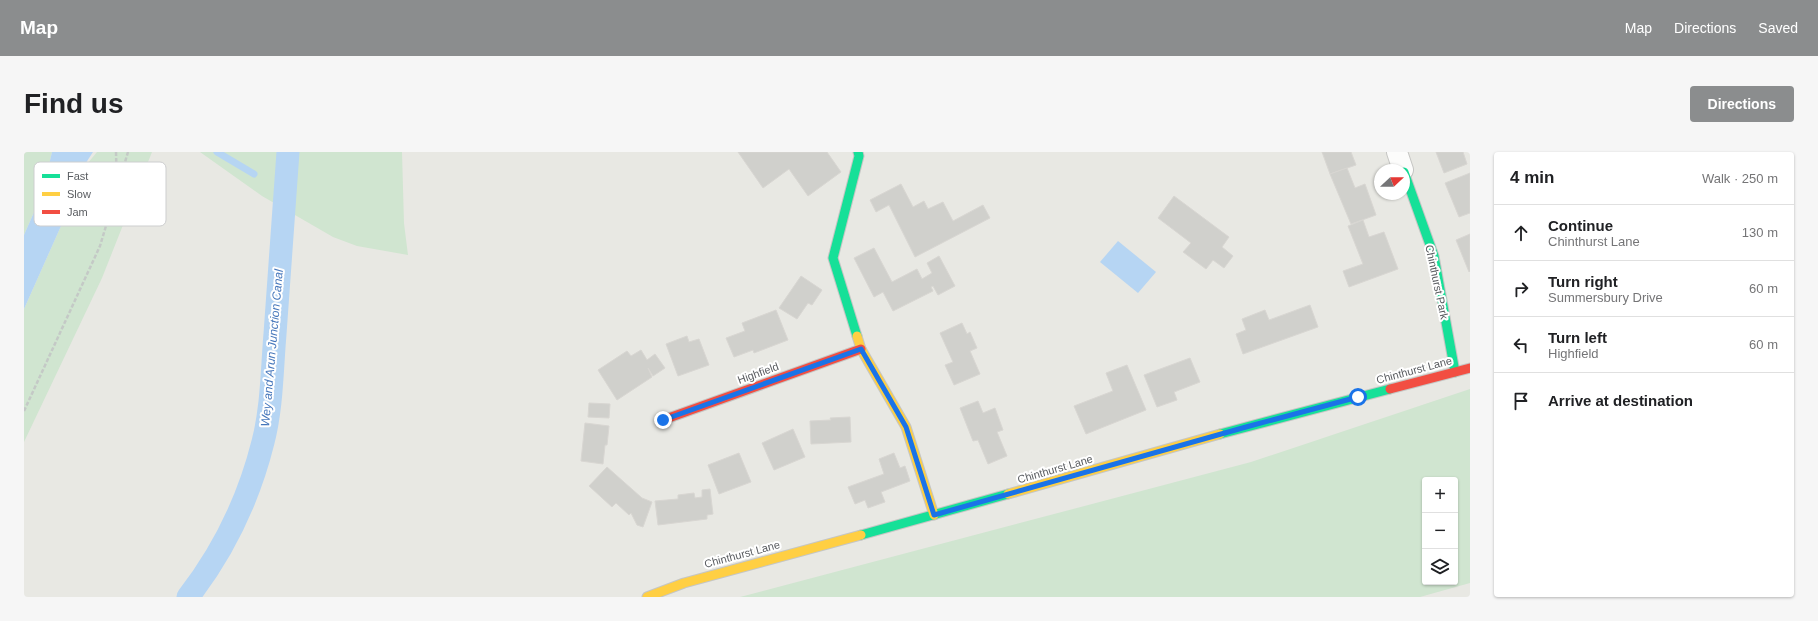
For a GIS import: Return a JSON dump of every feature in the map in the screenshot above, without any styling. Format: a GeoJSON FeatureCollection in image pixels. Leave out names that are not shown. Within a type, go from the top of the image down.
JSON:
{"type":"FeatureCollection","features":[{"type":"Feature","properties":{"kind":"street"},"geometry":{"type":"LineString","coordinates":[[858,152],[859,156],[833,258],[861,349],[906,427],[934,515]]}},
{"type":"Feature","properties":{"kind":"street","name":"Chinthurst Park"},"geometry":{"type":"LineString","coordinates":[[1397,152],[1401,164]]}},
{"type":"Feature","properties":{"kind":"street","name":"Chinthurst Park"},"geometry":{"type":"LineString","coordinates":[[1410,188],[1434,256],[1455,372]]}},
{"type":"Feature","properties":{"kind":"street","name":"Highfield"},"geometry":{"type":"LineString","coordinates":[[663,420],[861,349]]}},
{"type":"Feature","properties":{"kind":"street","name":"Chinthurst Lane"},"geometry":{"type":"LineString","coordinates":[[647,597],[684,582],[934,515],[1246,427],[1470,368]]}},
{"type":"Feature","properties":{"kind":"path"},"geometry":{"type":"LineString","coordinates":[[116,152],[116,162]]}},
{"type":"Feature","properties":{"kind":"path"},"geometry":{"type":"LineString","coordinates":[[125,162],[128,152]]}},
{"type":"Feature","properties":{"kind":"path"},"geometry":{"type":"LineString","coordinates":[[24,410],[100,246],[106,226]]}},
{"type":"Feature","properties":{"kind":"green space"},"geometry":{"type":"Polygon","coordinates":[[[24,152],[52,152],[50,162],[34,162],[34,212],[24,235],[24,152]]]}},
{"type":"Feature","properties":{"kind":"green space"},"geometry":{"type":"Polygon","coordinates":[[[97,152],[152,152],[148,162],[89,162],[97,152]]]}},
{"type":"Feature","properties":{"kind":"green space"},"geometry":{"type":"Polygon","coordinates":[[[200,152],[402,152],[404,223],[408,255],[357,246],[333,237],[262,196],[200,152]]]}},
{"type":"Feature","properties":{"kind":"green space"},"geometry":{"type":"Polygon","coordinates":[[[61,226],[123,226],[102,278],[24,442],[24,309],[61,226]]]}},
{"type":"Feature","properties":{"kind":"green space"},"geometry":{"type":"Polygon","coordinates":[[[1470,389],[1470,583],[1420,597],[740,597],[1251,462],[1470,389]]]}},
{"type":"Feature","properties":{"kind":"water"},"geometry":{"type":"Polygon","coordinates":[[[52,152],[93,152],[86,162],[50,162],[52,152]]]}},
{"type":"Feature","properties":{"kind":"water"},"geometry":{"type":"Polygon","coordinates":[[[34,212],[34,226],[61,226],[24,309],[24,235],[34,212]]]}},
{"type":"Feature","properties":{"kind":"water"},"geometry":{"type":"Polygon","coordinates":[[[1118,241],[1156,272],[1138,293],[1100,262],[1118,241]]]}},
{"type":"Feature","properties":{"kind":"building"},"geometry":{"type":"Polygon","coordinates":[[[738,152],[827,152],[841,172],[808,196],[789,169],[763,188],[738,152]]]}},
{"type":"Feature","properties":{"kind":"building"},"geometry":{"type":"Polygon","coordinates":[[[1322,152],[1351,152],[1356,165],[1330,174],[1322,152]]]}},
{"type":"Feature","properties":{"kind":"building"},"geometry":{"type":"Polygon","coordinates":[[[1436,152],[1463,152],[1467,164],[1444,173],[1436,152]]]}},
{"type":"Feature","properties":{"kind":"building"},"geometry":{"type":"Polygon","coordinates":[[[1347,168],[1355,188],[1365,184],[1376,215],[1351,224],[1330,174],[1347,168]]]}},
{"type":"Feature","properties":{"kind":"building"},"geometry":{"type":"Polygon","coordinates":[[[1470,173],[1470,213],[1459,217],[1445,183],[1470,173]]]}},
{"type":"Feature","properties":{"kind":"building"},"geometry":{"type":"Polygon","coordinates":[[[901,184],[913,207],[924,201],[928,209],[943,202],[953,221],[983,205],[990,218],[915,257],[889,205],[876,212],[870,200],[901,184]]]}},
{"type":"Feature","properties":{"kind":"building"},"geometry":{"type":"Polygon","coordinates":[[[1174,196],[1229,237],[1222,247],[1233,256],[1224,268],[1213,260],[1206,269],[1183,252],[1191,243],[1158,218],[1174,196]]]}},
{"type":"Feature","properties":{"kind":"building"},"geometry":{"type":"Polygon","coordinates":[[[1363,220],[1369,237],[1384,232],[1398,269],[1349,287],[1343,271],[1363,264],[1348,226],[1363,220]]]}},
{"type":"Feature","properties":{"kind":"building"},"geometry":{"type":"Polygon","coordinates":[[[1470,234],[1470,271],[1469,272],[1456,240],[1470,234]]]}},
{"type":"Feature","properties":{"kind":"building"},"geometry":{"type":"Polygon","coordinates":[[[874,248],[892,282],[917,269],[922,279],[932,273],[927,263],[939,256],[955,286],[938,295],[933,286],[931,287],[933,291],[893,311],[883,292],[874,297],[854,258],[874,248]]]}},
{"type":"Feature","properties":{"kind":"building"},"geometry":{"type":"Polygon","coordinates":[[[801,276],[822,290],[812,305],[808,303],[797,319],[779,308],[801,276]]]}},
{"type":"Feature","properties":{"kind":"building"},"geometry":{"type":"Polygon","coordinates":[[[1310,305],[1318,327],[1243,354],[1236,334],[1246,330],[1242,319],[1265,310],[1269,320],[1310,305]]]}},
{"type":"Feature","properties":{"kind":"building"},"geometry":{"type":"Polygon","coordinates":[[[776,310],[788,340],[754,353],[753,350],[734,357],[726,338],[745,331],[742,323],[776,310]]]}},
{"type":"Feature","properties":{"kind":"building"},"geometry":{"type":"Polygon","coordinates":[[[962,323],[967,334],[970,332],[977,348],[970,351],[980,374],[954,385],[945,365],[953,362],[940,333],[962,323]]]}},
{"type":"Feature","properties":{"kind":"building"},"geometry":{"type":"Polygon","coordinates":[[[687,336],[689,342],[699,339],[709,365],[678,376],[666,344],[687,336]]]}},
{"type":"Feature","properties":{"kind":"building"},"geometry":{"type":"Polygon","coordinates":[[[641,350],[647,360],[655,354],[665,368],[653,376],[648,368],[652,377],[617,400],[598,370],[627,351],[631,356],[641,350]]]}},
{"type":"Feature","properties":{"kind":"building"},"geometry":{"type":"Polygon","coordinates":[[[1190,358],[1200,382],[1174,392],[1177,400],[1157,407],[1144,375],[1190,358]]]}},
{"type":"Feature","properties":{"kind":"building"},"geometry":{"type":"Polygon","coordinates":[[[1127,365],[1146,410],[1086,434],[1074,406],[1113,391],[1106,373],[1127,365]]]}},
{"type":"Feature","properties":{"kind":"building"},"geometry":{"type":"Polygon","coordinates":[[[978,401],[983,413],[995,408],[1003,430],[997,432],[1007,456],[988,464],[978,440],[973,441],[960,408],[978,401]]]}},
{"type":"Feature","properties":{"kind":"building"},"geometry":{"type":"Polygon","coordinates":[[[589,403],[610,404],[609,418],[588,417],[589,403]]]}},
{"type":"Feature","properties":{"kind":"building"},"geometry":{"type":"Polygon","coordinates":[[[850,417],[851,442],[811,444],[810,421],[850,417]]]}},
{"type":"Feature","properties":{"kind":"building"},"geometry":{"type":"Polygon","coordinates":[[[585,423],[609,426],[603,464],[581,461],[585,423]]]}},
{"type":"Feature","properties":{"kind":"building"},"geometry":{"type":"Polygon","coordinates":[[[793,429],[805,457],[774,470],[762,443],[793,429]]]}},
{"type":"Feature","properties":{"kind":"building"},"geometry":{"type":"Polygon","coordinates":[[[739,453],[751,482],[719,494],[708,465],[739,453]]]}},
{"type":"Feature","properties":{"kind":"building"},"geometry":{"type":"Polygon","coordinates":[[[894,453],[900,468],[905,466],[910,481],[881,492],[885,502],[868,508],[865,500],[855,504],[848,487],[884,474],[879,459],[894,453]]]}},
{"type":"Feature","properties":{"kind":"building"},"geometry":{"type":"Polygon","coordinates":[[[607,467],[642,498],[652,502],[643,527],[637,525],[631,513],[629,515],[616,503],[612,507],[589,486],[607,467]]]}},
{"type":"Feature","properties":{"kind":"building"},"geometry":{"type":"Polygon","coordinates":[[[710,489],[713,514],[707,515],[707,519],[658,525],[655,501],[678,499],[678,495],[694,493],[695,498],[702,497],[702,490],[710,489]]]}},
{"type":"Feature","properties":{"kind":"waterway"},"geometry":{"type":"LineString","coordinates":[[217,152],[254,174]]}},
{"type":"Feature","properties":{"kind":"waterway","name":"Wey and Arun Junction Canal"},"geometry":{"type":"LineString","coordinates":[[188,597],[213,562],[233,524],[250,484],[266,429],[271,388],[288,152]]}},
{"type":"Feature","properties":{"kind":"traffic: fast"},"geometry":{"type":"LineString","coordinates":[[857,336],[833,258],[859,156],[858,152]]}},
{"type":"Feature","properties":{"kind":"traffic: fast"},"geometry":{"type":"LineString","coordinates":[[1410,189],[1434,256],[1455,372]]}},
{"type":"Feature","properties":{"kind":"traffic: fast"},"geometry":{"type":"LineString","coordinates":[[1220,434],[1390,389]]}},
{"type":"Feature","properties":{"kind":"traffic: fast"},"geometry":{"type":"LineString","coordinates":[[861,535],[1008,494]]}},
{"type":"Feature","properties":{"kind":"traffic: slow"},"geometry":{"type":"LineString","coordinates":[[857,336],[861,349],[906,427],[934,515]]}},
{"type":"Feature","properties":{"kind":"traffic: slow"},"geometry":{"type":"LineString","coordinates":[[1008,494],[1220,434]]}},
{"type":"Feature","properties":{"kind":"traffic: slow"},"geometry":{"type":"LineString","coordinates":[[647,597],[684,583],[861,535]]}},
{"type":"Feature","properties":{"kind":"traffic: jam"},"geometry":{"type":"LineString","coordinates":[[663,420],[861,349]]}},
{"type":"Feature","properties":{"kind":"traffic: jam"},"geometry":{"type":"LineString","coordinates":[[1390,389],[1470,368]]}},
{"type":"Feature","properties":{"kind":"route"},"geometry":{"type":"LineString","coordinates":[[663,420],[861,349],[906,427],[934,515],[1358,397]]}}]}
